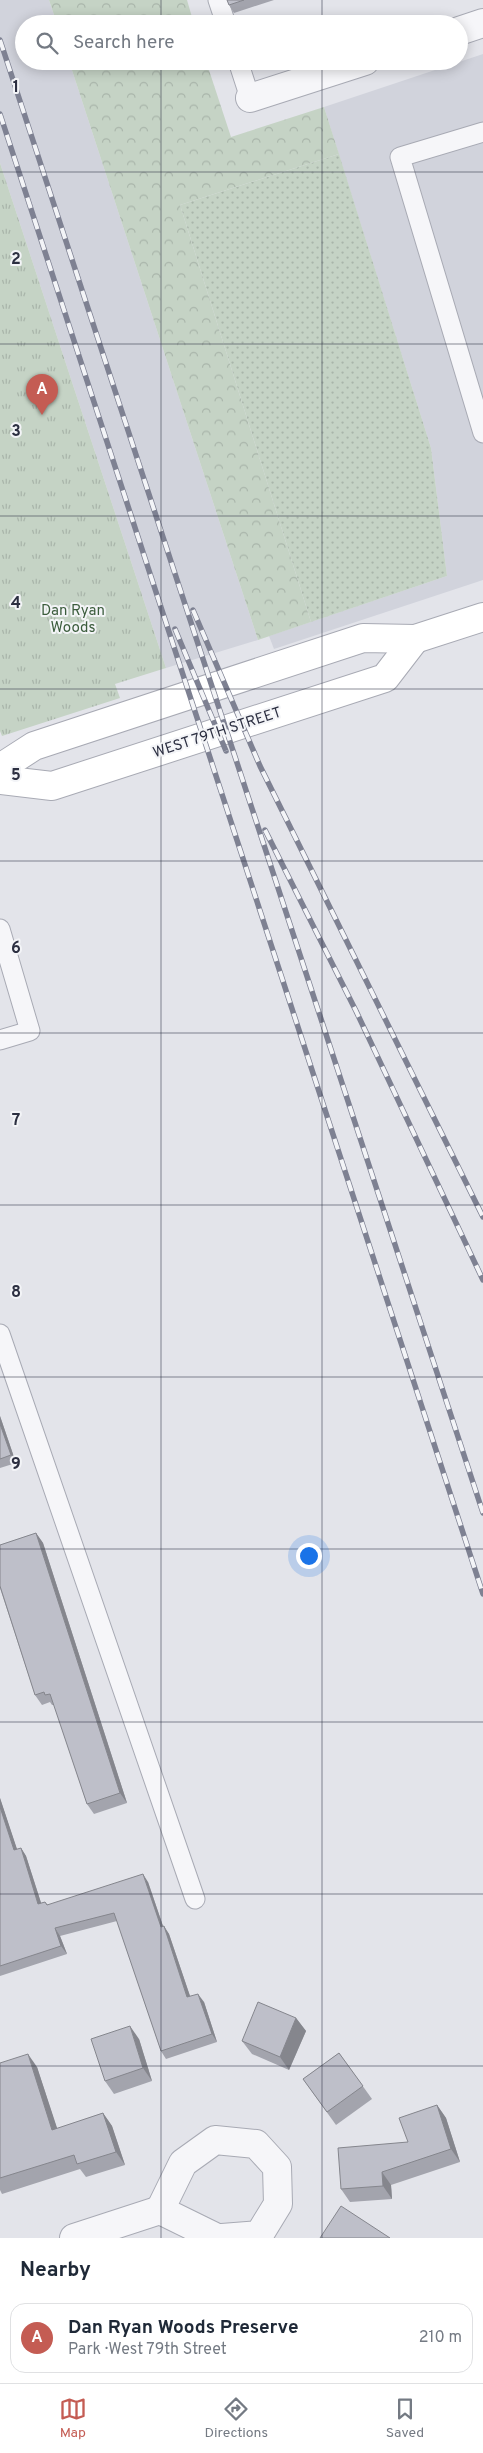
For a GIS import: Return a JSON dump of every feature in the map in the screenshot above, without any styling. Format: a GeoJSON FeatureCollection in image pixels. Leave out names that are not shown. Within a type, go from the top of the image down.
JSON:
{"type":"FeatureCollection","features":[{"type":"Feature","properties":{"kind":"main road"},"geometry":{"type":"LineString","coordinates":[[0,768],[34,746],[363,638],[415,639],[483,617]]}},
{"type":"Feature","properties":{"kind":"main road","name":"WEST 79TH STREET"},"geometry":{"type":"LineString","coordinates":[[0,780],[52,786],[385,678],[415,639]]}},
{"type":"Feature","properties":{"kind":"street"},"geometry":{"type":"LineString","coordinates":[[468,28],[483,23]]}},
{"type":"Feature","properties":{"kind":"street"},"geometry":{"type":"LineString","coordinates":[[250,98],[336,70]]}},
{"type":"Feature","properties":{"kind":"street"},"geometry":{"type":"LineString","coordinates":[[160,2210],[183,2163],[215,2140],[256,2144],[277,2167],[278,2204],[259,2235],[222,2238]]}},
{"type":"Feature","properties":{"kind":"street"},"geometry":{"type":"LineString","coordinates":[[74,2238],[160,2210],[216,2238]]}},
{"type":"Feature","properties":{"kind":"lane"},"geometry":{"type":"LineString","coordinates":[[218,0],[223,15]]}},
{"type":"Feature","properties":{"kind":"lane"},"geometry":{"type":"LineString","coordinates":[[241,70],[250,98]]}},
{"type":"Feature","properties":{"kind":"lane"},"geometry":{"type":"LineString","coordinates":[[483,132],[400,157],[483,432]]}},
{"type":"Feature","properties":{"kind":"lane"},"geometry":{"type":"LineString","coordinates":[[0,929],[30,1031],[0,1040]]}},
{"type":"Feature","properties":{"kind":"lane"},"geometry":{"type":"LineString","coordinates":[[0,1334],[195,1899]]}},
{"type":"Feature","properties":{"kind":"shaded area"},"geometry":{"type":"Polygon","coordinates":[[[0,0],[49,0],[54,15],[15,15],[15,70],[72,70],[258,640],[166,668],[0,163],[0,0]]]}},
{"type":"Feature","properties":{"kind":"shaded area"},"geometry":{"type":"Polygon","coordinates":[[[483,54],[483,580],[274,649],[269,636],[447,576],[431,448],[324,107],[435,70],[468,70],[468,59],[483,54]]]}},
{"type":"Feature","properties":{"kind":"green space"},"geometry":{"type":"Polygon","coordinates":[[[49,0],[187,0],[191,15],[54,15],[49,0]]]}},
{"type":"Feature","properties":{"kind":"green space"},"geometry":{"type":"Polygon","coordinates":[[[72,70],[209,70],[231,137],[324,107],[339,154],[180,205],[311,622],[258,640],[72,70]]]}},
{"type":"Feature","properties":{"kind":"green space"},"geometry":{"type":"Polygon","coordinates":[[[339,154],[431,448],[447,576],[311,622],[180,205],[339,154]]]}},
{"type":"Feature","properties":{"kind":"green space","name":"Dan Ryan Woods"},"geometry":{"type":"Polygon","coordinates":[[[0,163],[166,668],[115,684],[120,698],[2,736],[0,731],[0,163]]]}},
{"type":"Feature","properties":{"kind":"building"},"geometry":{"type":"Polygon","coordinates":[[[227,0],[244,0],[229,5],[227,0]]]}},
{"type":"Feature","properties":{"kind":"building"},"geometry":{"type":"Polygon","coordinates":[[[0,1424],[11,1455],[0,1459],[0,1424]]]}},
{"type":"Feature","properties":{"kind":"building"},"geometry":{"type":"Polygon","coordinates":[[[36,1533],[120,1793],[87,1804],[50,1694],[45,1695],[44,1692],[35,1695],[0,1586],[0,1545],[36,1533]]]}},
{"type":"Feature","properties":{"kind":"building"},"geometry":{"type":"Polygon","coordinates":[[[0,1807],[14,1850],[21,1848],[38,1904],[45,1902],[47,1905],[143,1874],[161,1927],[164,1926],[187,1997],[198,1994],[212,2034],[161,2051],[114,1913],[55,1928],[61,1946],[0,1966],[0,1807]]]}},
{"type":"Feature","properties":{"kind":"building"},"geometry":{"type":"Polygon","coordinates":[[[258,2002],[296,2018],[280,2057],[242,2041],[258,2002]]]}},
{"type":"Feature","properties":{"kind":"building"},"geometry":{"type":"Polygon","coordinates":[[[130,2026],[143,2068],[105,2081],[91,2039],[130,2026]]]}},
{"type":"Feature","properties":{"kind":"building"},"geometry":{"type":"Polygon","coordinates":[[[339,2053],[363,2086],[327,2112],[303,2079],[339,2053]]]}},
{"type":"Feature","properties":{"kind":"building"},"geometry":{"type":"Polygon","coordinates":[[[28,2054],[52,2130],[103,2113],[116,2152],[77,2164],[74,2155],[0,2178],[0,2063],[28,2054]]]}},
{"type":"Feature","properties":{"kind":"building"},"geometry":{"type":"Polygon","coordinates":[[[437,2105],[451,2149],[382,2172],[383,2186],[341,2189],[338,2148],[408,2142],[399,2118],[437,2105]]]}},
{"type":"Feature","properties":{"kind":"building"},"geometry":{"type":"Polygon","coordinates":[[[341,2206],[390,2238],[320,2238],[341,2206]]]}},
{"type":"Feature","properties":{"kind":"railway"},"geometry":{"type":"LineString","coordinates":[[0,40],[483,1513]]}},
{"type":"Feature","properties":{"kind":"railway"},"geometry":{"type":"LineString","coordinates":[[0,114],[483,1594]]}},
{"type":"Feature","properties":{"kind":"railway"},"geometry":{"type":"LineString","coordinates":[[193,610],[260,766],[483,1217]]}},
{"type":"Feature","properties":{"kind":"railway"},"geometry":{"type":"LineString","coordinates":[[175,629],[226,751]]}},
{"type":"Feature","properties":{"kind":"railway"},"geometry":{"type":"LineString","coordinates":[[265,830],[356,1011],[483,1280]]}},
{"type":"Feature","properties":{"kind":"place","name":"Dan Ryan Woods Preserve"},"geometry":{"type":"Point","coordinates":[42,415]}}]}
